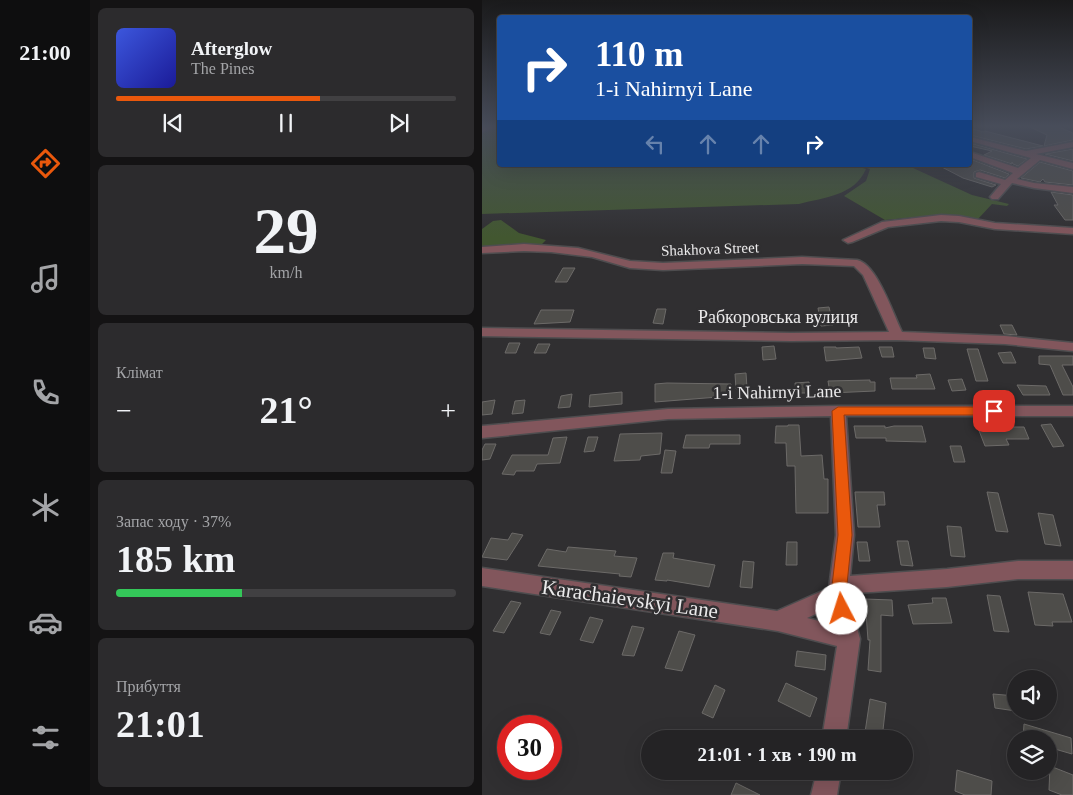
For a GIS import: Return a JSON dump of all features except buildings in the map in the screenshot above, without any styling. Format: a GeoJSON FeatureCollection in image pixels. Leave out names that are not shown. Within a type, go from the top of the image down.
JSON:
{"type":"FeatureCollection","features":[{"type":"Feature","properties":{"kind":"street"},"geometry":{"type":"LineString","coordinates":[[988,164],[1012,178],[1039,188],[1049,186],[1072,190]]}},
{"type":"Feature","properties":{"kind":"street"},"geometry":{"type":"LineString","coordinates":[[995,197],[1012,178],[1029,164]]}},
{"type":"Feature","properties":{"kind":"street"},"geometry":{"type":"LineString","coordinates":[[979,175],[1012,178]]}},
{"type":"Feature","properties":{"kind":"street"},"geometry":{"type":"LineString","coordinates":[[848,240],[886,224],[941,218],[959,219],[995,226],[1072,231]]}},
{"type":"Feature","properties":{"kind":"street","name":"Shakhova Street"},"geometry":{"type":"LineString","coordinates":[[482,250],[502,248],[561,249],[593,254],[634,265],[666,266],[799,261],[857,263],[868,273],[897,336]]}},
{"type":"Feature","properties":{"kind":"street","name":"Рабкоровська вулиця"},"geometry":{"type":"LineString","coordinates":[[482,332],[791,337],[897,336],[1005,340],[1072,347]]}},
{"type":"Feature","properties":{"kind":"street"},"geometry":{"type":"LineString","coordinates":[[835,730],[848,639],[838,594],[845,535],[838,411]]}},
{"type":"Feature","properties":{"kind":"street","name":"1-i Nahirnyi Lane"},"geometry":{"type":"LineString","coordinates":[[482,432],[668,414],[838,411],[1072,412]]}},
{"type":"Feature","properties":{"kind":"street"},"geometry":{"type":"LineString","coordinates":[[778,621],[838,594],[852,584],[947,578],[1018,570],[1072,570]]}},
{"type":"Feature","properties":{"kind":"street","name":"Karachaievskyi Lane"},"geometry":{"type":"LineString","coordinates":[[482,577],[778,621],[848,639]]}},
{"type":"Feature","properties":{"kind":"street"},"geometry":{"type":"LineString","coordinates":[[824,795],[828,780]]}},
{"type":"Feature","properties":{"kind":"green space"},"geometry":{"type":"Polygon","coordinates":[[[482,164],[497,164],[497,167],[860,167],[866,169],[861,178],[846,190],[828,197],[799,204],[482,214],[482,164]]]}},
{"type":"Feature","properties":{"kind":"green space"},"geometry":{"type":"Polygon","coordinates":[[[864,167],[915,167],[913,168],[972,195],[1009,204],[1007,206],[992,204],[978,219],[939,215],[885,220],[844,196],[866,181],[870,169],[864,167]]]}},
{"type":"Feature","properties":{"kind":"green space"},"geometry":{"type":"Polygon","coordinates":[[[501,220],[519,233],[546,240],[540,246],[482,246],[482,229],[493,221],[501,220]]]}},
{"type":"Feature","properties":{"kind":"route"},"geometry":{"type":"LineString","coordinates":[[842,609],[838,594],[845,535],[838,411],[994,411]]}}]}
